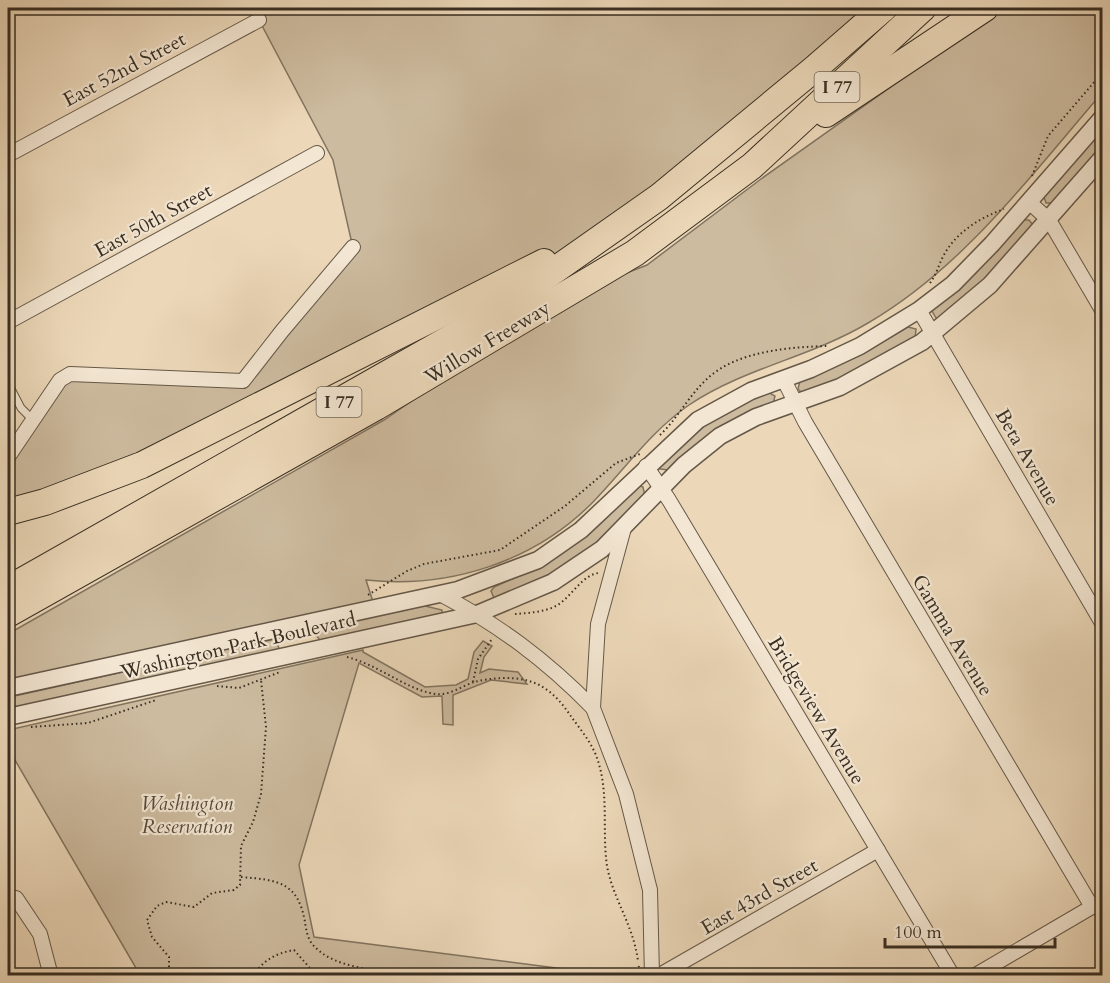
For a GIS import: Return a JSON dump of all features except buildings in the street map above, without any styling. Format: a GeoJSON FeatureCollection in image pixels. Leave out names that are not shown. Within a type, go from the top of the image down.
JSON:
{"type":"FeatureCollection","features":[{"type":"Feature","properties":{"kind":"highway"},"geometry":{"type":"LineString","coordinates":[[814,69],[867,8]]}},
{"type":"Feature","properties":{"kind":"highway","name":"Willow Freeway"},"geometry":{"type":"LineString","coordinates":[[8,589],[491,315],[659,197],[884,8]]}},
{"type":"Feature","properties":{"kind":"highway","name":"Willow Freeway"},"geometry":{"type":"LineString","coordinates":[[8,615],[376,407],[625,259],[752,166],[923,8]]}},
{"type":"Feature","properties":{"kind":"highway"},"geometry":{"type":"LineString","coordinates":[[752,166],[985,8]]}},
{"type":"Feature","properties":{"kind":"highway"},"geometry":{"type":"LineString","coordinates":[[8,512],[45,502],[142,465],[542,263],[659,197]]}},
{"type":"Feature","properties":{"kind":"street","name":"East 52nd Street"},"geometry":{"type":"LineString","coordinates":[[8,155],[259,20]]}},
{"type":"Feature","properties":{"kind":"street","name":"Washington Park Boulevard"},"geometry":{"type":"LineString","coordinates":[[8,688],[440,594],[498,577],[556,549],[598,514],[643,460],[683,430],[712,411],[752,391],[784,380],[860,346],[919,310],[953,284],[1102,118]]}},
{"type":"Feature","properties":{"kind":"street","name":"East 50th Street"},"geometry":{"type":"LineString","coordinates":[[8,322],[317,153]]}},
{"type":"Feature","properties":{"kind":"street","name":"Washington Park Boulevard"},"geometry":{"type":"LineString","coordinates":[[8,717],[477,614],[553,582],[602,549],[684,465],[720,436],[756,417],[796,404],[861,377],[933,334],[990,285],[1102,158]]}},
{"type":"Feature","properties":{"kind":"street"},"geometry":{"type":"LineString","coordinates":[[1029,202],[1049,220],[1102,310]]}},
{"type":"Feature","properties":{"kind":"street"},"geometry":{"type":"LineString","coordinates":[[8,457],[60,380],[70,374],[243,381],[353,248]]}},
{"type":"Feature","properties":{"kind":"street","name":"Beta Avenue"},"geometry":{"type":"LineString","coordinates":[[919,310],[1102,623]]}},
{"type":"Feature","properties":{"kind":"street","name":"Gamma Avenue"},"geometry":{"type":"LineString","coordinates":[[784,380],[796,404],[1097,904]]}},
{"type":"Feature","properties":{"kind":"street","name":"Bridgeview Avenue"},"geometry":{"type":"LineString","coordinates":[[643,460],[662,488],[953,975]]}},
{"type":"Feature","properties":{"kind":"street","name":"Washington Park Boulevard"},"geometry":{"type":"LineString","coordinates":[[593,708],[598,624],[624,528]]}},
{"type":"Feature","properties":{"kind":"street","name":"Washington Park Boulevard"},"geometry":{"type":"LineString","coordinates":[[440,594],[514,638],[565,680],[593,708],[626,794],[650,890],[652,975]]}},
{"type":"Feature","properties":{"kind":"street","name":"East 43rd Street"},"geometry":{"type":"LineString","coordinates":[[658,975],[878,850]]}},
{"type":"Feature","properties":{"kind":"street"},"geometry":{"type":"LineString","coordinates":[[12,901],[40,934],[51,975]]}},
{"type":"Feature","properties":{"kind":"street"},"geometry":{"type":"LineString","coordinates":[[974,975],[1097,904]]}},
{"type":"Feature","properties":{"kind":"lane"},"geometry":{"type":"LineString","coordinates":[[8,383],[21,408],[32,420]]}},
{"type":"Feature","properties":{"kind":"path"},"geometry":{"type":"LineString","coordinates":[[1030,180],[1048,136],[1102,74]]}},
{"type":"Feature","properties":{"kind":"path"},"geometry":{"type":"LineString","coordinates":[[926,289],[946,251],[959,237],[982,218],[1005,208]]}},
{"type":"Feature","properties":{"kind":"path"},"geometry":{"type":"LineString","coordinates":[[657,438],[709,376],[741,360],[808,346],[832,346]]}},
{"type":"Feature","properties":{"kind":"path"},"geometry":{"type":"LineString","coordinates":[[364,597],[407,571],[424,564],[475,557],[500,550],[565,506],[616,463],[643,460]]}},
{"type":"Feature","properties":{"kind":"path"},"geometry":{"type":"LineString","coordinates":[[512,614],[536,612],[559,605],[588,577],[600,573]]}},
{"type":"Feature","properties":{"kind":"path"},"geometry":{"type":"LineString","coordinates":[[473,682],[478,658],[491,639]]}},
{"type":"Feature","properties":{"kind":"path"},"geometry":{"type":"LineString","coordinates":[[338,659],[347,657],[368,662],[404,682],[437,694],[458,690],[473,682],[501,678],[528,681],[549,690],[589,742],[598,760],[602,777],[607,866],[613,889],[635,939],[639,965],[637,975]]}},
{"type":"Feature","properties":{"kind":"path"},"geometry":{"type":"LineString","coordinates":[[213,686],[239,688],[287,670]]}},
{"type":"Feature","properties":{"kind":"path"},"geometry":{"type":"LineString","coordinates":[[169,975],[169,957],[148,929],[147,920],[153,910],[166,902],[194,907],[219,890],[234,890],[240,885],[241,846],[253,822],[262,784],[266,727],[261,680]]}},
{"type":"Feature","properties":{"kind":"path"},"geometry":{"type":"LineString","coordinates":[[27,727],[88,723],[163,698]]}},
{"type":"Feature","properties":{"kind":"path"},"geometry":{"type":"LineString","coordinates":[[241,877],[275,882],[292,889],[302,904],[307,931],[316,948],[338,960],[398,975]]}},
{"type":"Feature","properties":{"kind":"path"},"geometry":{"type":"LineString","coordinates":[[254,975],[266,961],[280,953],[294,950],[317,975]]}},
{"type":"Feature","properties":{"kind":"green space"},"geometry":{"type":"Polygon","coordinates":[[[256,8],[867,8],[659,197],[542,263],[397,338],[8,512],[8,457],[60,380],[235,381],[353,248],[333,160],[259,20],[256,8]]]}},
{"type":"Feature","properties":{"kind":"green space"},"geometry":{"type":"Polygon","coordinates":[[[1002,8],[1102,8],[1102,93],[994,218],[935,275],[903,300],[846,335],[732,381],[689,405],[662,427],[593,502],[570,523],[544,541],[517,555],[488,567],[459,575],[397,582],[366,580],[375,608],[8,688],[8,634],[384,420],[557,300],[647,265],[761,179],[1002,8]]]}},
{"type":"Feature","properties":{"kind":"green space"},"geometry":{"type":"Polygon","coordinates":[[[1102,128],[1102,149],[1055,203],[1046,203],[1044,197],[1102,128]]]}},
{"type":"Feature","properties":{"kind":"green space"},"geometry":{"type":"Polygon","coordinates":[[[1023,220],[1029,220],[1033,225],[988,279],[939,319],[936,318],[932,311],[934,308],[1023,220]]]}},
{"type":"Feature","properties":{"kind":"green space"},"geometry":{"type":"Polygon","coordinates":[[[908,327],[916,329],[915,339],[842,379],[802,393],[798,389],[800,381],[860,355],[908,327]]]}},
{"type":"Feature","properties":{"kind":"green space"},"geometry":{"type":"Polygon","coordinates":[[[768,392],[775,396],[773,404],[669,470],[660,469],[659,465],[670,453],[709,422],[768,392]]]}},
{"type":"Feature","properties":{"kind":"green space"},"geometry":{"type":"Polygon","coordinates":[[[638,485],[643,487],[645,496],[605,537],[553,575],[494,598],[491,591],[494,587],[534,569],[638,485]]]}},
{"type":"Feature","properties":{"kind":"green space"},"geometry":{"type":"Polygon","coordinates":[[[421,605],[442,610],[442,614],[320,640],[314,633],[320,626],[421,605]]]}},
{"type":"Feature","properties":{"kind":"green space"},"geometry":{"type":"Polygon","coordinates":[[[276,638],[279,649],[24,707],[11,706],[10,697],[276,638]]]}},
{"type":"Feature","properties":{"kind":"green space","name":"Washington Reservation"},"geometry":{"type":"Polygon","coordinates":[[[483,641],[492,646],[484,657],[480,673],[489,669],[518,672],[527,684],[491,680],[453,695],[453,725],[443,724],[442,696],[422,697],[359,663],[299,865],[314,937],[611,975],[140,975],[8,748],[8,730],[363,650],[425,687],[456,685],[468,679],[474,652],[483,641]]]}}]}
